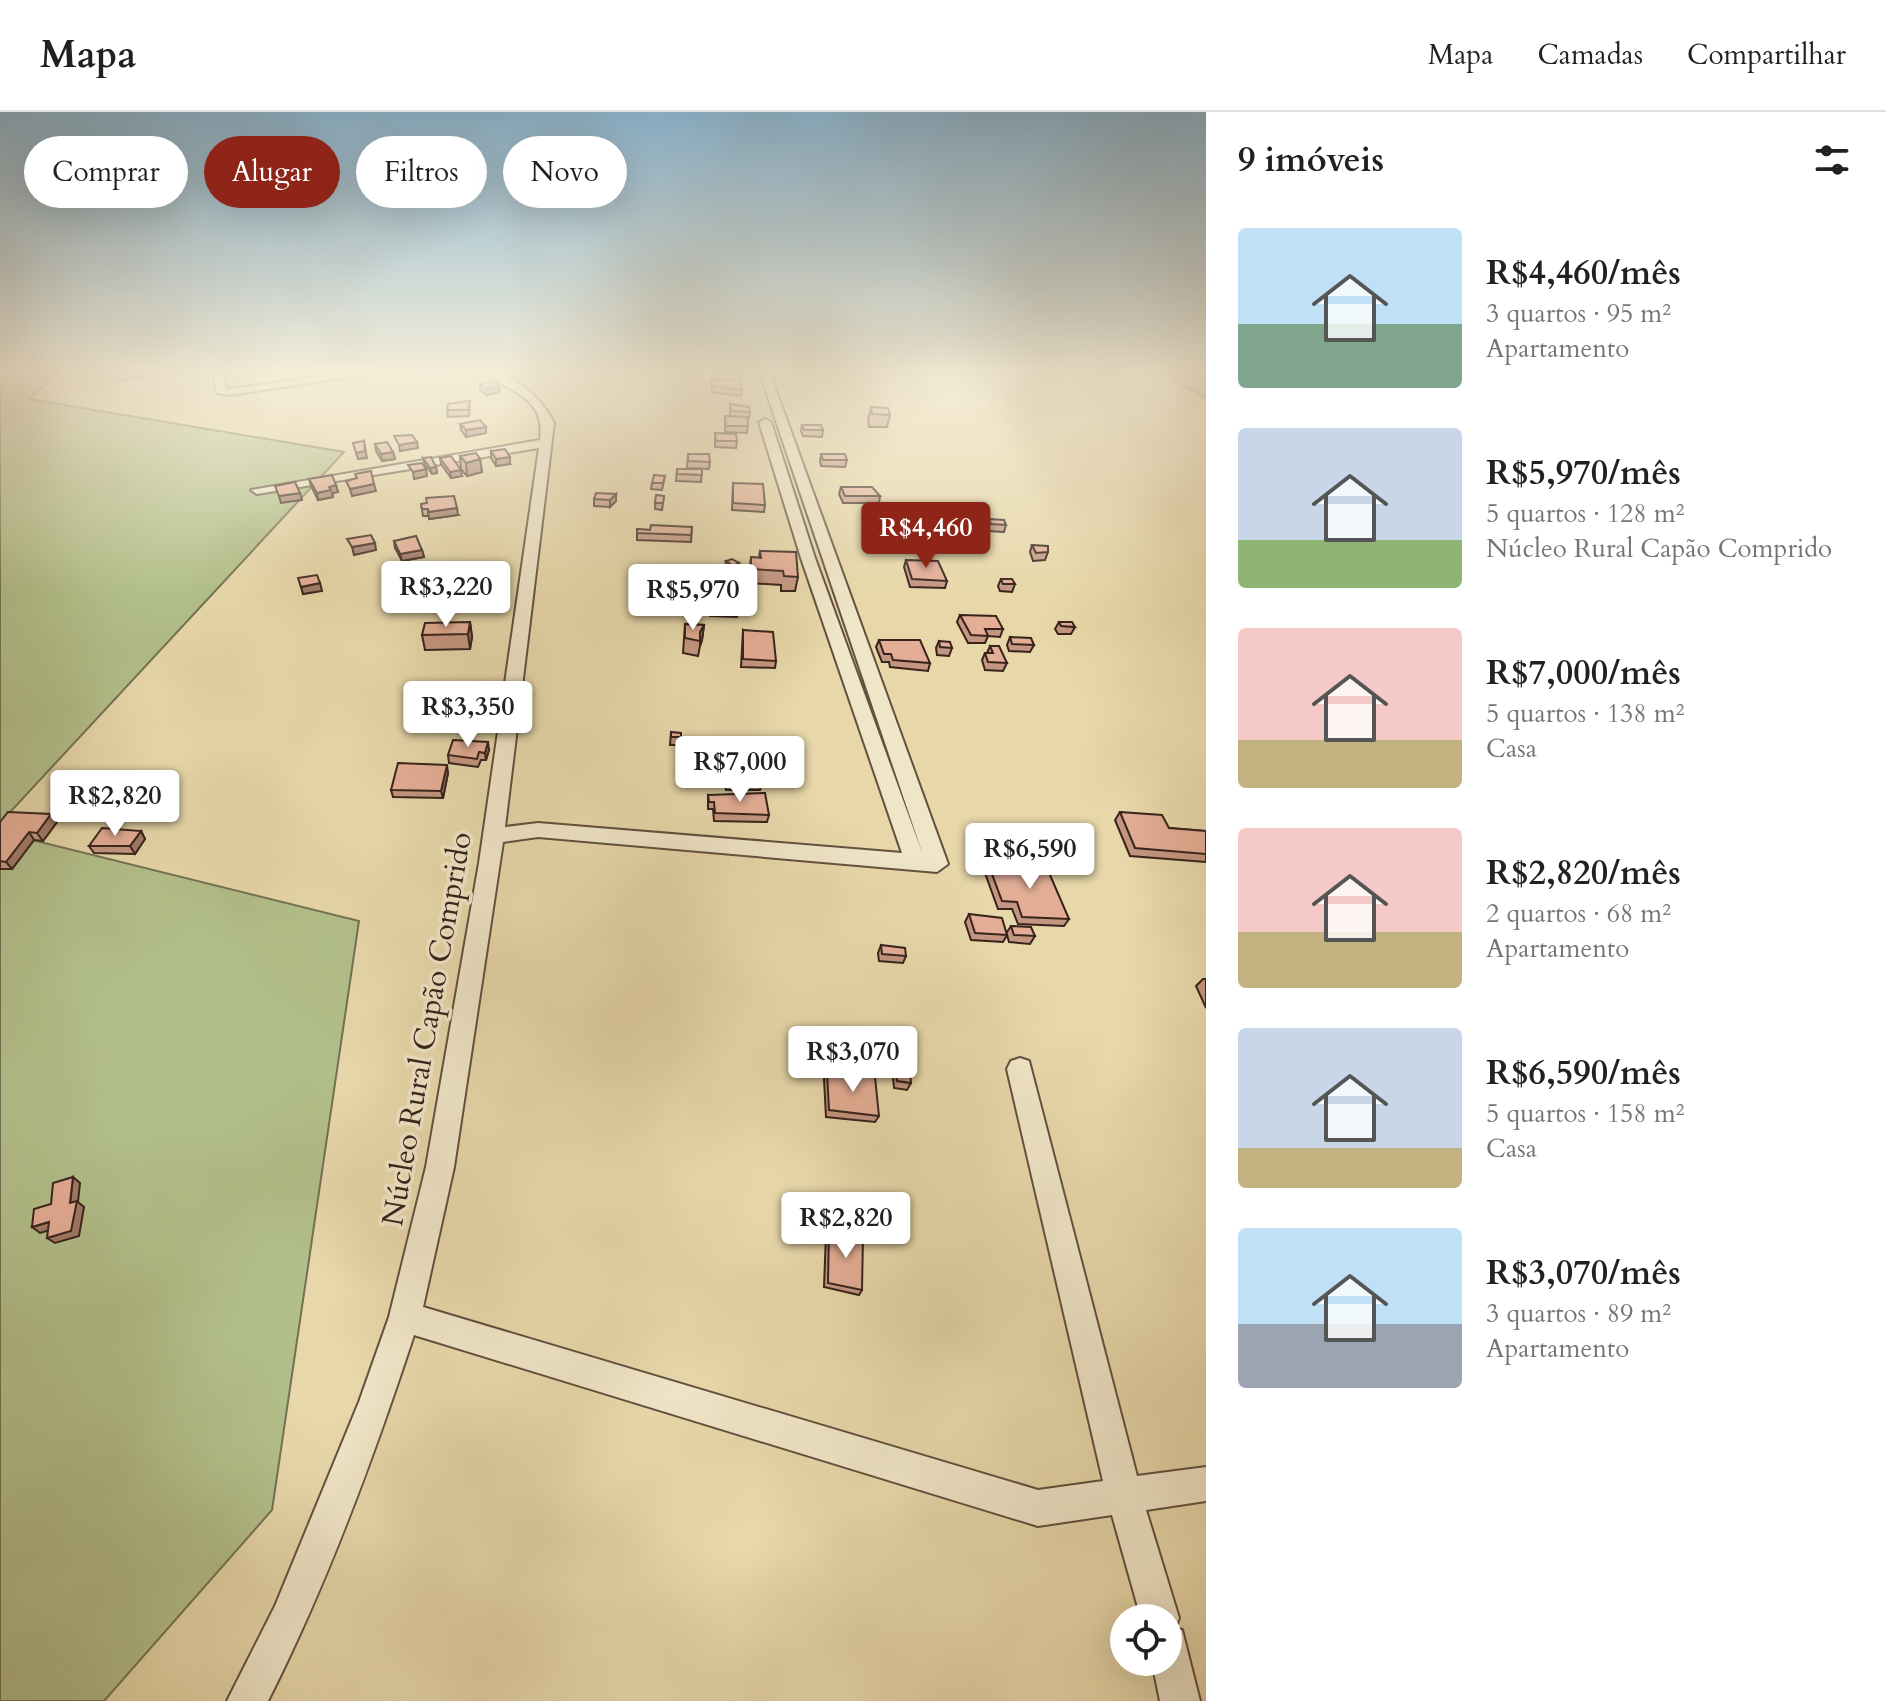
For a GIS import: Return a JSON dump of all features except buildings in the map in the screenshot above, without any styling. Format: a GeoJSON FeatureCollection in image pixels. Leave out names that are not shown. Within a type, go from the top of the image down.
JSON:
{"type":"FeatureCollection","features":[{"type":"Feature","properties":{"kind":"street"},"geometry":{"type":"LineString","coordinates":[[257,490],[533,445]]}},
{"type":"Feature","properties":{"kind":"street","name":"Núcleo Rural Capão Comprido"},"geometry":{"type":"LineString","coordinates":[[247,1701],[289,1619],[376,1402],[405,1317],[440,1167],[494,836],[546,445]]}},
{"type":"Feature","properties":{"kind":"street"},"geometry":{"type":"LineString","coordinates":[[773,445],[915,862]]}},
{"type":"Feature","properties":{"kind":"street"},"geometry":{"type":"LineString","coordinates":[[494,836],[538,830],[937,864],[790,445]]}},
{"type":"Feature","properties":{"kind":"street"},"geometry":{"type":"LineString","coordinates":[[796,519],[815,519]]}},
{"type":"Feature","properties":{"kind":"street"},"geometry":{"type":"LineString","coordinates":[[1020,1069],[1124,1495],[1156,1604]]}},
{"type":"Feature","properties":{"kind":"street"},"geometry":{"type":"LineString","coordinates":[[405,1317],[1038,1508],[1206,1484]]}},
{"type":"Feature","properties":{"kind":"street"},"geometry":{"type":"LineString","coordinates":[[1175,1676],[1180,1701]]}},
{"type":"Feature","properties":{"kind":"green space"},"geometry":{"type":"Polygon","coordinates":[[[0,445],[303,445],[344,452],[0,823],[0,445]]]}},
{"type":"Feature","properties":{"kind":"green space"},"geometry":{"type":"Polygon","coordinates":[[[0,832],[359,921],[272,1510],[104,1701],[0,1701],[0,832]]]}}]}
